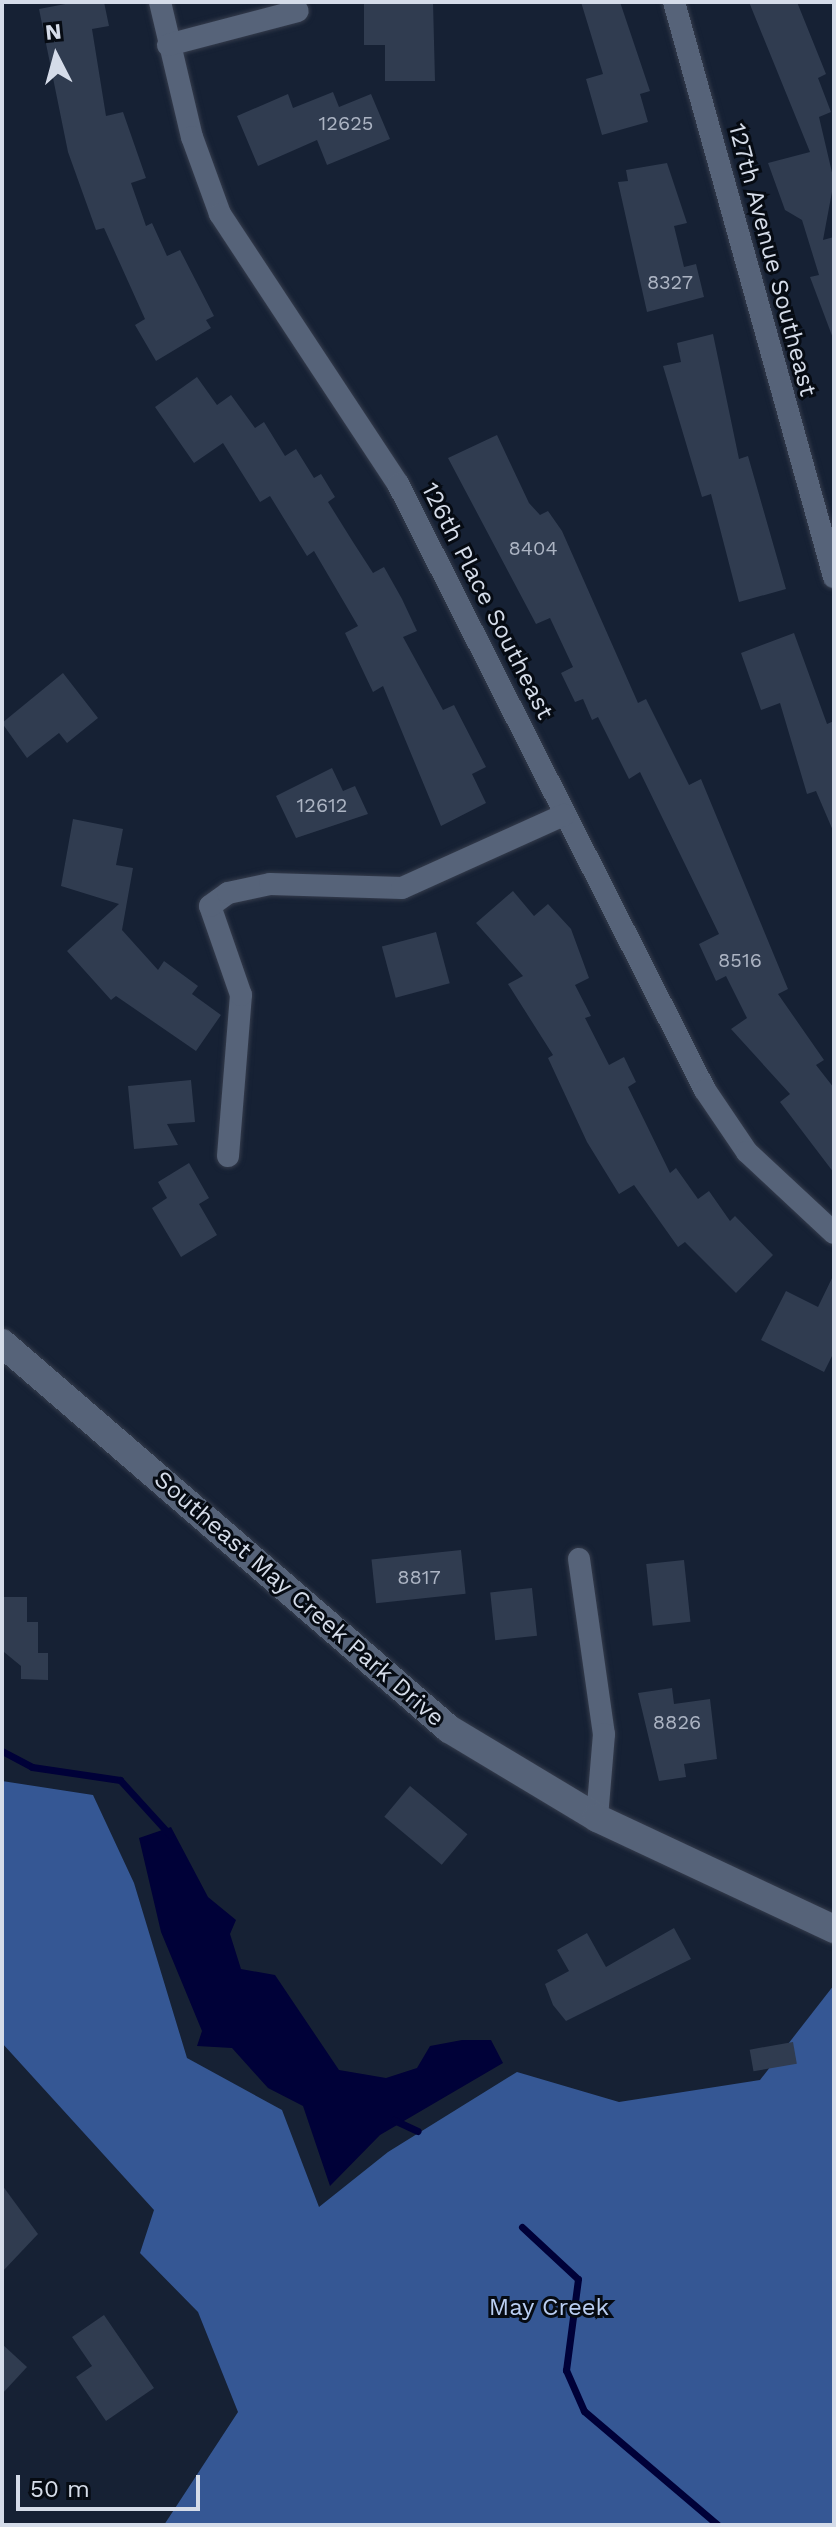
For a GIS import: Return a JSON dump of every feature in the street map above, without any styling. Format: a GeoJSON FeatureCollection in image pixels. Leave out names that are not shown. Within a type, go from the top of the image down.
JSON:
{"type":"FeatureCollection","features":[{"type":"Feature","properties":{"kind":"street","name":"126th Place Southeast"},"geometry":{"type":"LineString","coordinates":[[160,2],[168,45],[220,214],[398,484],[487,649],[564,815],[705,1090],[747,1152],[802,1209],[834,1233]]}},
{"type":"Feature","properties":{"kind":"street","name":"127th Avenue Southeast"},"geometry":{"type":"LineString","coordinates":[[674,2],[834,577]]}},
{"type":"Feature","properties":{"kind":"street"},"geometry":{"type":"LineString","coordinates":[[168,45],[298,11]]}},
{"type":"Feature","properties":{"kind":"street"},"geometry":{"type":"LineString","coordinates":[[228,1156],[241,995],[210,906],[228,893],[270,884],[402,888],[449,873],[564,815]]}},
{"type":"Feature","properties":{"kind":"street","name":"Southeast May Creek Park Drive"},"geometry":{"type":"LineString","coordinates":[[2,1343],[396,1687],[449,1729],[597,1818],[834,1929]]}},
{"type":"Feature","properties":{"kind":"street"},"geometry":{"type":"LineString","coordinates":[[579,1559],[604,1734],[597,1818]]}},
{"type":"Feature","properties":{"kind":"green space","name":"May Creek"},"geometry":{"type":"Polygon","coordinates":[[[2,1781],[93,1795],[134,1883],[187,2058],[282,2110],[319,2207],[388,2152],[517,2072],[619,2102],[760,2080],[834,1985],[834,2525],[164,2525],[238,2412],[198,2312],[140,2253],[154,2210],[2,2043],[2,1781]]]}},
{"type":"Feature","properties":{"kind":"shaded area"},"geometry":{"type":"Polygon","coordinates":[[[171,1827],[208,1897],[236,1920],[230,1934],[241,1969],[275,1975],[339,2070],[386,2078],[417,2068],[430,2046],[462,2040],[491,2040],[503,2063],[380,2135],[330,2186],[303,2106],[268,2088],[232,2048],[197,2046],[202,2031],[161,1932],[139,1838],[171,1827]]]}},
{"type":"Feature","properties":{"kind":"building"},"geometry":{"type":"Polygon","coordinates":[[[76,2],[104,2],[109,26],[92,29],[106,116],[123,112],[146,178],[131,183],[146,226],[152,223],[167,256],[180,250],[214,316],[206,320],[211,328],[156,361],[135,325],[145,319],[104,228],[96,230],[68,152],[39,9],[76,2]]]}},
{"type":"Feature","properties":{"kind":"building"},"geometry":{"type":"Polygon","coordinates":[[[364,2],[433,2],[435,81],[385,81],[385,45],[364,45],[364,2]]]}},
{"type":"Feature","properties":{"kind":"building"},"geometry":{"type":"Polygon","coordinates":[[[581,2],[620,2],[650,91],[640,94],[648,122],[602,135],[586,79],[603,74],[581,2]]]}},
{"type":"Feature","properties":{"kind":"building"},"geometry":{"type":"Polygon","coordinates":[[[749,2],[797,2],[826,74],[818,78],[831,112],[819,117],[834,181],[823,240],[834,237],[834,341],[810,277],[819,275],[802,220],[785,210],[768,163],[810,152],[749,2]]]}},
{"type":"Feature","properties":{"kind":"building"},"geometry":{"type":"Polygon","coordinates":[[[333,92],[339,107],[371,94],[390,139],[327,165],[317,140],[258,166],[237,116],[288,94],[293,108],[333,92]]]}},
{"type":"Feature","properties":{"kind":"building"},"geometry":{"type":"Polygon","coordinates":[[[667,163],[687,223],[674,226],[684,267],[696,264],[704,297],[647,312],[618,182],[628,181],[626,170],[667,163]]]}},
{"type":"Feature","properties":{"kind":"building"},"geometry":{"type":"Polygon","coordinates":[[[713,334],[739,459],[748,456],[786,589],[739,602],[711,494],[702,497],[663,366],[681,362],[677,343],[713,334]]]}},
{"type":"Feature","properties":{"kind":"building"},"geometry":{"type":"Polygon","coordinates":[[[197,377],[217,405],[231,395],[255,428],[264,422],[285,456],[296,449],[314,478],[321,474],[335,497],[328,502],[373,573],[384,567],[402,599],[417,631],[403,637],[443,710],[454,705],[486,767],[472,774],[486,803],[441,826],[383,686],[373,692],[345,633],[358,626],[314,551],[307,556],[270,496],[260,502],[223,443],[194,463],[155,407],[197,377]]]}},
{"type":"Feature","properties":{"kind":"building"},"geometry":{"type":"Polygon","coordinates":[[[497,435],[529,503],[540,515],[548,511],[562,531],[638,703],[646,699],[689,785],[701,779],[788,989],[778,994],[824,1060],[816,1065],[834,1088],[834,1173],[780,1102],[790,1094],[731,1029],[747,1018],[726,976],[716,981],[699,944],[719,934],[640,772],[629,779],[598,717],[592,720],[583,699],[575,702],[561,673],[573,667],[550,618],[536,624],[448,458],[497,435]]]}},
{"type":"Feature","properties":{"kind":"building"},"geometry":{"type":"Polygon","coordinates":[[[794,633],[827,724],[834,721],[834,833],[816,791],[807,794],[780,703],[761,710],[741,653],[794,633]]]}},
{"type":"Feature","properties":{"kind":"building"},"geometry":{"type":"Polygon","coordinates":[[[63,673],[98,718],[67,743],[59,733],[27,758],[2,723],[63,673]]]}},
{"type":"Feature","properties":{"kind":"building"},"geometry":{"type":"Polygon","coordinates":[[[332,768],[343,791],[355,786],[368,814],[296,838],[276,796],[332,768]]]}},
{"type":"Feature","properties":{"kind":"building"},"geometry":{"type":"Polygon","coordinates":[[[73,819],[123,829],[116,865],[133,868],[122,930],[158,970],[164,961],[198,986],[192,994],[221,1015],[196,1051],[116,996],[111,1000],[67,951],[119,904],[61,886],[73,819]]]}},
{"type":"Feature","properties":{"kind":"building"},"geometry":{"type":"Polygon","coordinates":[[[513,891],[534,916],[548,904],[571,929],[589,978],[575,985],[591,1016],[585,1018],[609,1065],[624,1057],[636,1082],[628,1087],[670,1173],[676,1168],[698,1199],[709,1191],[730,1221],[735,1216],[773,1255],[736,1293],[685,1242],[678,1247],[634,1185],[619,1194],[587,1142],[548,1058],[553,1055],[508,984],[523,976],[476,923],[513,891]]]}},
{"type":"Feature","properties":{"kind":"building"},"geometry":{"type":"Polygon","coordinates":[[[436,932],[450,983],[396,998],[382,946],[436,932]]]}},
{"type":"Feature","properties":{"kind":"building"},"geometry":{"type":"Polygon","coordinates":[[[191,1080],[195,1122],[167,1124],[178,1145],[134,1149],[128,1086],[191,1080]]]}},
{"type":"Feature","properties":{"kind":"building"},"geometry":{"type":"Polygon","coordinates":[[[189,1163],[209,1198],[199,1204],[217,1235],[181,1257],[152,1208],[167,1198],[158,1182],[189,1163]]]}},
{"type":"Feature","properties":{"kind":"building"},"geometry":{"type":"Polygon","coordinates":[[[834,1274],[834,1352],[824,1372],[761,1340],[786,1291],[818,1307],[834,1274]]]}},
{"type":"Feature","properties":{"kind":"building"},"geometry":{"type":"Polygon","coordinates":[[[461,1550],[466,1594],[376,1603],[371,1559],[461,1550]]]}},
{"type":"Feature","properties":{"kind":"building"},"geometry":{"type":"Polygon","coordinates":[[[684,1560],[690,1622],[653,1626],[646,1564],[684,1560]]]}},
{"type":"Feature","properties":{"kind":"building"},"geometry":{"type":"Polygon","coordinates":[[[532,1588],[537,1636],[495,1640],[490,1592],[532,1588]]]}},
{"type":"Feature","properties":{"kind":"building"},"geometry":{"type":"Polygon","coordinates":[[[2,1597],[27,1597],[27,1622],[38,1622],[38,1653],[48,1653],[48,1680],[21,1679],[21,1666],[4,1652],[2,1597]]]}},
{"type":"Feature","properties":{"kind":"building"},"geometry":{"type":"Polygon","coordinates":[[[672,1688],[674,1704],[710,1699],[717,1759],[684,1764],[686,1777],[659,1781],[638,1693],[672,1688]]]}},
{"type":"Feature","properties":{"kind":"building"},"geometry":{"type":"Polygon","coordinates":[[[410,1786],[467,1834],[442,1865],[384,1817],[410,1786]]]}},
{"type":"Feature","properties":{"kind":"building"},"geometry":{"type":"Polygon","coordinates":[[[674,1928],[691,1959],[566,2021],[553,2005],[545,1984],[569,1971],[557,1950],[587,1933],[606,1967],[674,1928]]]}},
{"type":"Feature","properties":{"kind":"building"},"geometry":{"type":"Polygon","coordinates":[[[793,2042],[797,2064],[753,2071],[750,2050],[793,2042]]]}},
{"type":"Feature","properties":{"kind":"building"},"geometry":{"type":"Polygon","coordinates":[[[2,2185],[38,2234],[2,2272],[2,2185]]]}},
{"type":"Feature","properties":{"kind":"building"},"geometry":{"type":"Polygon","coordinates":[[[104,2315],[154,2388],[106,2421],[76,2377],[92,2366],[72,2337],[104,2315]]]}},
{"type":"Feature","properties":{"kind":"building"},"geometry":{"type":"Polygon","coordinates":[[[2,2344],[27,2367],[2,2394],[2,2344]]]}},
{"type":"Feature","properties":{"kind":"waterway"},"geometry":{"type":"LineString","coordinates":[[2,1751],[32,1767],[120,1780],[170,1835]]}},
{"type":"Feature","properties":{"kind":"waterway"},"geometry":{"type":"LineString","coordinates":[[394,2120],[418,2131]]}},
{"type":"Feature","properties":{"kind":"waterway"},"geometry":{"type":"LineString","coordinates":[[522,2227],[578,2279],[566,2370],[584,2411],[718,2525]]}}]}
